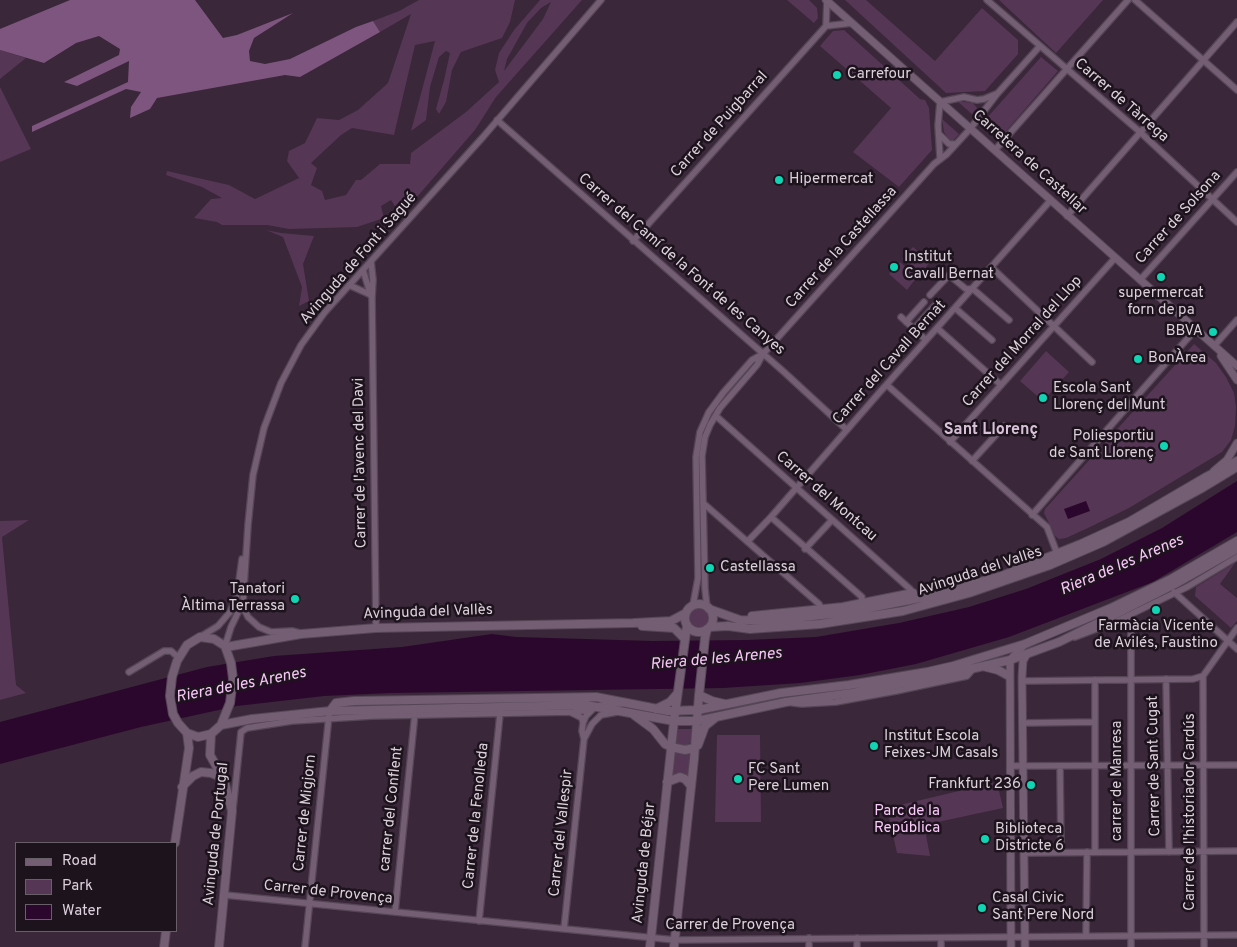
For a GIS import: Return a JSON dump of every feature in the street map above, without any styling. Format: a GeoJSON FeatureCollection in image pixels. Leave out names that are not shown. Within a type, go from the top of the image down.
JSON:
{"type":"FeatureCollection","features":[{"type":"Feature","properties":{"kind":"main road","name":"Avinguda del Vallès"},"geometry":{"type":"LineString","coordinates":[[708,608],[740,620],[767,621],[812,617],[916,596],[1004,575],[1059,558],[1129,522],[1237,461]]}},
{"type":"Feature","properties":{"kind":"main road","name":"Avinguda del Vallès"},"geometry":{"type":"LineString","coordinates":[[709,628],[728,626],[750,629],[790,627],[852,619],[903,610],[969,593],[1059,558],[1133,526],[1237,467]]}},
{"type":"Feature","properties":{"kind":"main road"},"geometry":{"type":"LineString","coordinates":[[329,714],[336,703],[370,700],[596,697],[656,709],[676,711],[698,710],[781,693],[850,685],[927,672],[1026,644],[1111,608],[1169,588],[1237,540]]}},
{"type":"Feature","properties":{"kind":"main road"},"geometry":{"type":"LineString","coordinates":[[221,724],[252,719],[329,714],[586,705],[593,709],[621,711],[674,720],[697,721],[786,702],[852,693],[984,667],[1010,660],[1058,642],[1169,588],[1237,549]]}},
{"type":"Feature","properties":{"kind":"main road","name":"Avinguda del Vallès"},"geometry":{"type":"LineString","coordinates":[[740,620],[748,617],[822,610],[916,596]]}},
{"type":"Feature","properties":{"kind":"main road"},"geometry":{"type":"LineString","coordinates":[[668,745],[676,711],[687,624],[686,613],[693,606],[700,604],[708,608],[712,616],[705,638],[692,786],[675,943]]}},
{"type":"Feature","properties":{"kind":"main road","name":"Avinguda del Vallès"},"geometry":{"type":"LineString","coordinates":[[226,648],[302,634],[376,628],[633,623],[670,620],[686,613]]}},
{"type":"Feature","properties":{"kind":"main road","name":"Avinguda del Vallès"},"geometry":{"type":"LineString","coordinates":[[633,623],[674,628],[687,624]]}},
{"type":"Feature","properties":{"kind":"main road"},"geometry":{"type":"LineString","coordinates":[[687,624],[697,632],[709,628]]}},
{"type":"Feature","properties":{"kind":"main road"},"geometry":{"type":"LineString","coordinates":[[674,628],[684,639]]}},
{"type":"Feature","properties":{"kind":"main road"},"geometry":{"type":"LineString","coordinates":[[175,842],[189,745],[187,734],[176,720],[171,706],[171,683],[179,658],[190,642],[200,637],[214,639],[226,648],[233,679],[232,695],[226,715],[221,724],[211,734],[198,736],[187,734]]}},
{"type":"Feature","properties":{"kind":"main road"},"geometry":{"type":"LineString","coordinates":[[984,667],[998,670],[1009,676]]}},
{"type":"Feature","properties":{"kind":"main road"},"geometry":{"type":"LineString","coordinates":[[656,709],[670,702],[678,692]]}},
{"type":"Feature","properties":{"kind":"main road"},"geometry":{"type":"LineString","coordinates":[[699,695],[712,701],[729,704]]}},
{"type":"Feature","properties":{"kind":"main road"},"geometry":{"type":"LineString","coordinates":[[630,713],[654,729],[668,745],[685,750],[694,748],[699,741]]}},
{"type":"Feature","properties":{"kind":"main road"},"geometry":{"type":"LineString","coordinates":[[694,759],[705,726],[719,716]]}},
{"type":"Feature","properties":{"kind":"main road"},"geometry":{"type":"LineString","coordinates":[[211,734],[209,751],[227,789],[232,811]]}},
{"type":"Feature","properties":{"kind":"main road","name":"Avinguda de Béjar"},"geometry":{"type":"LineString","coordinates":[[650,947],[670,762],[668,745]]}},
{"type":"Feature","properties":{"kind":"main road"},"geometry":{"type":"LineString","coordinates":[[182,788],[193,776],[201,772],[221,776]]}},
{"type":"Feature","properties":{"kind":"main road","name":"Avinguda de Béjar"},"geometry":{"type":"LineString","coordinates":[[667,782],[680,777],[692,786]]}},
{"type":"Feature","properties":{"kind":"main road","name":"Avinguda de Portugal"},"geometry":{"type":"LineString","coordinates":[[219,947],[232,811]]}},
{"type":"Feature","properties":{"kind":"main road"},"geometry":{"type":"LineString","coordinates":[[164,947],[166,932]]}},
{"type":"Feature","properties":{"kind":"street","name":"Avinguda de Font i Sagué"},"geometry":{"type":"LineString","coordinates":[[243,602],[248,525],[257,456],[264,428],[277,392],[301,345],[325,312],[453,171],[601,0]]}},
{"type":"Feature","properties":{"kind":"street"},"geometry":{"type":"LineString","coordinates":[[827,0],[826,26],[852,23]]}},
{"type":"Feature","properties":{"kind":"street","name":"Carretera de Castellar"},"geometry":{"type":"LineString","coordinates":[[827,0],[1237,366]]}},
{"type":"Feature","properties":{"kind":"street","name":"Carrer de Tàrrega"},"geometry":{"type":"LineString","coordinates":[[988,0],[1140,132],[1237,222]]}},
{"type":"Feature","properties":{"kind":"street"},"geometry":{"type":"LineString","coordinates":[[995,150],[1128,0]]}},
{"type":"Feature","properties":{"kind":"street"},"geometry":{"type":"LineString","coordinates":[[1135,0],[1237,90]]}},
{"type":"Feature","properties":{"kind":"street"},"geometry":{"type":"LineString","coordinates":[[1068,216],[1237,22]]}},
{"type":"Feature","properties":{"kind":"street","name":"Carrer de Puigbarral"},"geometry":{"type":"LineString","coordinates":[[633,241],[826,26]]}},
{"type":"Feature","properties":{"kind":"street","name":"Carrer de la Castellassa"},"geometry":{"type":"LineString","coordinates":[[708,608],[705,589],[703,446],[710,425],[726,400],[757,365],[763,354],[940,158],[947,154],[954,144],[970,129],[980,114],[1040,46]]}},
{"type":"Feature","properties":{"kind":"street"},"geometry":{"type":"LineString","coordinates":[[940,158],[940,102],[964,97],[977,100],[997,94]]}},
{"type":"Feature","properties":{"kind":"street"},"geometry":{"type":"LineString","coordinates":[[977,100],[980,105],[980,114]]}},
{"type":"Feature","properties":{"kind":"street","name":"Carrer del Camí de la Font de les Canyes"},"geometry":{"type":"LineString","coordinates":[[497,120],[847,430]]}},
{"type":"Feature","properties":{"kind":"street"},"geometry":{"type":"LineString","coordinates":[[939,134],[949,144],[954,144]]}},
{"type":"Feature","properties":{"kind":"street","name":"Carrer de Solsona"},"geometry":{"type":"LineString","coordinates":[[1140,280],[1237,172]]}},
{"type":"Feature","properties":{"kind":"street","name":"Carrer del Cavall Bernat"},"geometry":{"type":"LineString","coordinates":[[748,541],[1050,201]]}},
{"type":"Feature","properties":{"kind":"street","name":"Carrer del Morral del Llop"},"geometry":{"type":"LineString","coordinates":[[950,442],[1115,258]]}},
{"type":"Feature","properties":{"kind":"street","name":"Carrer de l'avenc del Davi"},"geometry":{"type":"LineString","coordinates":[[371,261],[373,280],[370,296],[376,628]]}},
{"type":"Feature","properties":{"kind":"street"},"geometry":{"type":"LineString","coordinates":[[991,267],[1092,362]]}},
{"type":"Feature","properties":{"kind":"street","name":"Carrer de l'avenc del Davi"},"geometry":{"type":"LineString","coordinates":[[363,270],[370,296]]}},
{"type":"Feature","properties":{"kind":"street"},"geometry":{"type":"LineString","coordinates":[[930,295],[949,275],[966,289],[973,289],[1009,320]]}},
{"type":"Feature","properties":{"kind":"street"},"geometry":{"type":"LineString","coordinates":[[349,285],[370,296]]}},
{"type":"Feature","properties":{"kind":"street"},"geometry":{"type":"LineString","coordinates":[[924,302],[904,320],[926,340]]}},
{"type":"Feature","properties":{"kind":"street"},"geometry":{"type":"LineString","coordinates":[[914,329],[938,302]]}},
{"type":"Feature","properties":{"kind":"street"},"geometry":{"type":"LineString","coordinates":[[955,308],[992,340]]}},
{"type":"Feature","properties":{"kind":"street"},"geometry":{"type":"LineString","coordinates":[[1214,346],[1237,320]]}},
{"type":"Feature","properties":{"kind":"street"},"geometry":{"type":"LineString","coordinates":[[937,328],[1001,385]]}},
{"type":"Feature","properties":{"kind":"street"},"geometry":{"type":"LineString","coordinates":[[1032,515],[1195,330]]}},
{"type":"Feature","properties":{"kind":"street","name":"Carretera de Castellar"},"geometry":{"type":"LineString","coordinates":[[1214,346],[1237,380]]}},
{"type":"Feature","properties":{"kind":"street","name":"Carrer de la Castellassa"},"geometry":{"type":"LineString","coordinates":[[693,606],[698,578],[696,457],[700,432],[704,421],[719,398],[752,360],[763,354]]}},
{"type":"Feature","properties":{"kind":"street"},"geometry":{"type":"LineString","coordinates":[[887,385],[972,461],[993,476],[1032,515],[1047,527],[1059,558]]}},
{"type":"Feature","properties":{"kind":"street","name":"Carrer del Montcau"},"geometry":{"type":"LineString","coordinates":[[716,416],[853,537],[916,596]]}},
{"type":"Feature","properties":{"kind":"street"},"geometry":{"type":"LineString","coordinates":[[972,461],[1004,426]]}},
{"type":"Feature","properties":{"kind":"street"},"geometry":{"type":"LineString","coordinates":[[1206,477],[1227,460],[1237,443]]}},
{"type":"Feature","properties":{"kind":"street"},"geometry":{"type":"LineString","coordinates":[[703,502],[819,604],[822,610]]}},
{"type":"Feature","properties":{"kind":"street"},"geometry":{"type":"LineString","coordinates":[[771,517],[862,597],[861,604]]}},
{"type":"Feature","properties":{"kind":"street"},"geometry":{"type":"LineString","coordinates":[[805,548],[832,520]]}},
{"type":"Feature","properties":{"kind":"street"},"geometry":{"type":"LineString","coordinates":[[200,637],[223,621],[233,606],[237,595],[248,525]]}},
{"type":"Feature","properties":{"kind":"street"},"geometry":{"type":"LineString","coordinates":[[1058,642],[1083,635],[1131,614],[1169,588],[1237,557]]}},
{"type":"Feature","properties":{"kind":"street"},"geometry":{"type":"LineString","coordinates":[[1169,588],[1237,649]]}},
{"type":"Feature","properties":{"kind":"street"},"geometry":{"type":"LineString","coordinates":[[243,602],[248,617],[258,627],[271,632],[292,631],[302,634]]}},
{"type":"Feature","properties":{"kind":"street"},"geometry":{"type":"LineString","coordinates":[[226,648],[230,627],[243,602]]}},
{"type":"Feature","properties":{"kind":"street","name":"carrer de Manresa"},"geometry":{"type":"LineString","coordinates":[[1131,614],[1131,947]]}},
{"type":"Feature","properties":{"kind":"street"},"geometry":{"type":"LineString","coordinates":[[1023,681],[1193,679],[1203,676],[1237,628]]}},
{"type":"Feature","properties":{"kind":"street"},"geometry":{"type":"LineString","coordinates":[[1011,947],[1009,676],[1010,660],[1026,644]]}},
{"type":"Feature","properties":{"kind":"street"},"geometry":{"type":"LineString","coordinates":[[129,672],[164,650],[172,651],[179,658]]}},
{"type":"Feature","properties":{"kind":"street"},"geometry":{"type":"LineString","coordinates":[[1025,947],[1022,661],[1026,654]]}},
{"type":"Feature","properties":{"kind":"street","name":"Carrer de l'historiador Cardús"},"geometry":{"type":"LineString","coordinates":[[1203,676],[1204,947]]}},
{"type":"Feature","properties":{"kind":"street","name":"Carrer de Sant Cugat"},"geometry":{"type":"LineString","coordinates":[[1166,679],[1169,852]]}},
{"type":"Feature","properties":{"kind":"street"},"geometry":{"type":"LineString","coordinates":[[1095,680],[1095,852]]}},
{"type":"Feature","properties":{"kind":"street"},"geometry":{"type":"LineString","coordinates":[[370,700],[378,703],[410,703],[415,711]]}},
{"type":"Feature","properties":{"kind":"street"},"geometry":{"type":"LineString","coordinates":[[415,711],[422,702],[455,700]]}},
{"type":"Feature","properties":{"kind":"street"},"geometry":{"type":"LineString","coordinates":[[415,711],[500,714],[570,712],[593,709],[604,704],[630,704]]}},
{"type":"Feature","properties":{"kind":"street"},"geometry":{"type":"LineString","coordinates":[[583,723],[586,716],[593,709]]}},
{"type":"Feature","properties":{"kind":"street","name":"carrer del Conflent"},"geometry":{"type":"LineString","coordinates":[[394,912],[415,711]]}},
{"type":"Feature","properties":{"kind":"street"},"geometry":{"type":"LineString","coordinates":[[584,738],[592,724],[601,715],[621,711]]}},
{"type":"Feature","properties":{"kind":"street"},"geometry":{"type":"LineString","coordinates":[[570,712],[582,718],[583,723]]}},
{"type":"Feature","properties":{"kind":"street","name":"Avinguda de Portugal"},"geometry":{"type":"LineString","coordinates":[[232,811],[241,732],[247,728],[329,714]]}},
{"type":"Feature","properties":{"kind":"street","name":"Carrer de Migjorn"},"geometry":{"type":"LineString","coordinates":[[305,947],[329,714]]}},
{"type":"Feature","properties":{"kind":"street","name":"Carrer de la Fenolleda"},"geometry":{"type":"LineString","coordinates":[[479,920],[500,714]]}},
{"type":"Feature","properties":{"kind":"street"},"geometry":{"type":"LineString","coordinates":[[1024,723],[1095,722]]}},
{"type":"Feature","properties":{"kind":"street","name":"Carrer del Vallespir"},"geometry":{"type":"LineString","coordinates":[[564,929],[584,738],[582,731],[583,723]]}},
{"type":"Feature","properties":{"kind":"street"},"geometry":{"type":"LineString","coordinates":[[1010,766],[1237,765]]}},
{"type":"Feature","properties":{"kind":"street"},"geometry":{"type":"LineString","coordinates":[[1060,766],[1061,852]]}},
{"type":"Feature","properties":{"kind":"street"},"geometry":{"type":"LineString","coordinates":[[1025,852],[1237,851]]}},
{"type":"Feature","properties":{"kind":"street"},"geometry":{"type":"LineString","coordinates":[[1086,852],[1086,935]]}},
{"type":"Feature","properties":{"kind":"street","name":"Carrer de Provença"},"geometry":{"type":"LineString","coordinates":[[225,895],[651,938],[675,943],[764,938],[1237,935]]}},
{"type":"Feature","properties":{"kind":"street"},"geometry":{"type":"LineString","coordinates":[[764,938],[764,947]]}},
{"type":"Feature","properties":{"kind":"street"},"geometry":{"type":"LineString","coordinates":[[809,938],[809,947]]}},
{"type":"Feature","properties":{"kind":"street"},"geometry":{"type":"LineString","coordinates":[[857,938],[857,947]]}},
{"type":"Feature","properties":{"kind":"street"},"geometry":{"type":"LineString","coordinates":[[941,938],[941,947]]}},
{"type":"Feature","properties":{"kind":"green space"},"geometry":{"type":"Polygon","coordinates":[[[419,0],[515,0],[510,22],[502,38],[461,52],[452,70],[446,102],[439,114],[436,109],[450,53],[446,51],[439,57],[430,87],[426,120],[411,131],[435,41],[415,45],[394,135],[352,128],[341,135],[311,163],[317,168],[311,185],[322,191],[325,200],[346,195],[356,180],[361,180],[380,164],[410,164],[411,153],[466,112],[499,82],[495,70],[499,53],[514,30],[540,0],[582,0],[496,97],[475,130],[410,205],[409,200],[396,208],[391,200],[381,206],[384,218],[357,227],[289,229],[267,225],[222,225],[217,222],[194,218],[211,199],[222,198],[202,187],[166,175],[167,171],[229,185],[255,199],[299,178],[287,161],[289,151],[305,143],[317,118],[339,120],[358,110],[388,83],[411,14],[380,32],[373,21],[399,11],[419,0]],[[551,2],[541,8],[527,23],[507,59],[504,71],[543,19],[551,2]]]}},
{"type":"Feature","properties":{"kind":"green space"},"geometry":{"type":"Polygon","coordinates":[[[787,0],[809,0],[817,8],[818,18],[814,23],[787,0]]]}},
{"type":"Feature","properties":{"kind":"green space"},"geometry":{"type":"Polygon","coordinates":[[[845,0],[866,0],[935,61],[982,8],[1018,40],[1018,54],[985,91],[946,93],[845,0]]]}},
{"type":"Feature","properties":{"kind":"green space"},"geometry":{"type":"Polygon","coordinates":[[[999,0],[1103,0],[1056,53],[999,0]]]}},
{"type":"Feature","properties":{"kind":"green space"},"geometry":{"type":"Polygon","coordinates":[[[844,30],[920,99],[925,100],[929,108],[932,150],[899,187],[853,152],[891,108],[820,46],[833,31],[844,30]]]}},
{"type":"Feature","properties":{"kind":"green space"},"geometry":{"type":"Polygon","coordinates":[[[0,50],[26,58],[0,79],[0,50]]]}},
{"type":"Feature","properties":{"kind":"green space"},"geometry":{"type":"Polygon","coordinates":[[[1041,57],[1058,71],[1000,138],[986,127],[986,119],[1041,57]]]}},
{"type":"Feature","properties":{"kind":"green space"},"geometry":{"type":"Polygon","coordinates":[[[0,87],[31,149],[0,162],[0,87]]]}},
{"type":"Feature","properties":{"kind":"green space"},"geometry":{"type":"Polygon","coordinates":[[[957,101],[973,103],[977,108],[976,114],[974,116],[957,101]]]}},
{"type":"Feature","properties":{"kind":"green space"},"geometry":{"type":"Polygon","coordinates":[[[942,119],[959,134],[951,143],[944,132],[942,119]]]}},
{"type":"Feature","properties":{"kind":"green space"},"geometry":{"type":"Polygon","coordinates":[[[266,230],[314,236],[303,264],[309,301],[299,306],[302,287],[283,237],[266,230]]]}},
{"type":"Feature","properties":{"kind":"green space"},"geometry":{"type":"Polygon","coordinates":[[[913,247],[930,262],[920,275],[902,259],[913,247]]]}},
{"type":"Feature","properties":{"kind":"green space"},"geometry":{"type":"Polygon","coordinates":[[[900,262],[917,277],[907,290],[889,274],[900,262]]]}},
{"type":"Feature","properties":{"kind":"green space","name":"Poliesportiu de Sant Llorenç"},"geometry":{"type":"Polygon","coordinates":[[[1194,344],[1216,363],[1234,393],[1236,407],[1235,426],[1231,440],[1222,452],[1129,508],[1066,538],[1059,539],[1055,536],[1044,513],[1045,509],[1194,344]]]}},
{"type":"Feature","properties":{"kind":"green space"},"geometry":{"type":"Polygon","coordinates":[[[1046,351],[1069,372],[1043,401],[1020,381],[1046,351]]]}},
{"type":"Feature","properties":{"kind":"green space"},"geometry":{"type":"Polygon","coordinates":[[[29,520],[2,537],[16,685],[26,693],[0,700],[0,521],[29,520]]]}},
{"type":"Feature","properties":{"kind":"green space"},"geometry":{"type":"Polygon","coordinates":[[[1235,563],[1220,584],[1237,598],[1237,621],[1231,628],[1195,596],[1196,587],[1235,563]]]}},
{"type":"Feature","properties":{"kind":"green space"},"geometry":{"type":"Polygon","coordinates":[[[699,608],[706,611],[709,618],[706,625],[699,628],[692,625],[689,618],[692,611],[699,608]]]}},
{"type":"Feature","properties":{"kind":"green space"},"geometry":{"type":"Polygon","coordinates":[[[677,729],[692,729],[692,741],[688,745],[679,745],[677,743],[677,729]]]}},
{"type":"Feature","properties":{"kind":"green space","name":"FC Sant Pere Lumen"},"geometry":{"type":"Polygon","coordinates":[[[717,735],[760,735],[761,822],[715,822],[717,735]]]}},
{"type":"Feature","properties":{"kind":"green space"},"geometry":{"type":"Polygon","coordinates":[[[674,752],[690,754],[688,778],[678,774],[671,776],[674,752]]]}},
{"type":"Feature","properties":{"kind":"green space","name":"Parc de la República"},"geometry":{"type":"Polygon","coordinates":[[[997,782],[1003,808],[924,825],[930,856],[897,853],[887,808],[997,782]]]}},
{"type":"Feature","properties":{"kind":"shaded area"},"geometry":{"type":"Polygon","coordinates":[[[70,0],[195,0],[223,38],[237,35],[293,13],[254,38],[249,51],[250,61],[265,64],[290,59],[356,27],[373,21],[380,32],[300,77],[285,75],[157,98],[150,109],[130,118],[131,107],[141,92],[126,89],[32,132],[32,126],[128,82],[129,61],[77,86],[64,82],[119,55],[120,49],[99,36],[76,43],[44,63],[0,50],[0,29],[70,0]]]}},
{"type":"Feature","properties":{"kind":"water","name":"Riera de les Arenes"},"geometry":{"type":"Polygon","coordinates":[[[1237,481],[1237,532],[1153,582],[1009,637],[916,664],[860,675],[800,683],[723,688],[390,693],[324,696],[237,706],[141,727],[0,764],[0,722],[207,667],[274,656],[402,647],[492,634],[516,637],[653,641],[816,637],[899,623],[969,607],[1026,589],[1101,559],[1162,528],[1237,481]]]}},
{"type":"Feature","properties":{"kind":"water"},"geometry":{"type":"Polygon","coordinates":[[[1086,501],[1090,511],[1068,519],[1064,509],[1086,501]]]}},
{"type":"Feature","properties":{"kind":"place","name":"Carrefour"},"geometry":{"type":"Point","coordinates":[837,75]}},
{"type":"Feature","properties":{"kind":"place","name":"Hipermercat"},"geometry":{"type":"Point","coordinates":[779,180]}},
{"type":"Feature","properties":{"kind":"place","name":"Institut Cavall Bernat"},"geometry":{"type":"Point","coordinates":[894,267]}},
{"type":"Feature","properties":{"kind":"place","name":"supermercat forn de pa"},"geometry":{"type":"Point","coordinates":[1161,277]}},
{"type":"Feature","properties":{"kind":"place","name":"BBVA"},"geometry":{"type":"Point","coordinates":[1213,332]}},
{"type":"Feature","properties":{"kind":"place","name":"BonÀrea"},"geometry":{"type":"Point","coordinates":[1138,359]}},
{"type":"Feature","properties":{"kind":"place","name":"Escola Sant Llorenç del Munt"},"geometry":{"type":"Point","coordinates":[1043,398]}},
{"type":"Feature","properties":{"kind":"place","name":"Poliesportiu de Sant Llorenç"},"geometry":{"type":"Point","coordinates":[1164,446]}},
{"type":"Feature","properties":{"kind":"place","name":"Castellassa"},"geometry":{"type":"Point","coordinates":[710,568]}},
{"type":"Feature","properties":{"kind":"place","name":"Tanatori Àltima Terrassa"},"geometry":{"type":"Point","coordinates":[295,599]}},
{"type":"Feature","properties":{"kind":"place","name":"Farmàcia Vicente de Avilés, Faustino"},"geometry":{"type":"Point","coordinates":[1156,610]}},
{"type":"Feature","properties":{"kind":"place","name":"Institut Escola Feixes-JM Casals"},"geometry":{"type":"Point","coordinates":[874,746]}},
{"type":"Feature","properties":{"kind":"place","name":"FC Sant Pere Lumen"},"geometry":{"type":"Point","coordinates":[738,779]}},
{"type":"Feature","properties":{"kind":"place","name":"Frankfurt 236"},"geometry":{"type":"Point","coordinates":[1031,785]}},
{"type":"Feature","properties":{"kind":"place","name":"Biblioteca Districte 6"},"geometry":{"type":"Point","coordinates":[985,839]}},
{"type":"Feature","properties":{"kind":"place","name":"Casal Civic Sant Pere Nord"},"geometry":{"type":"Point","coordinates":[982,908]}},
{"type":"Feature","properties":{"kind":"district","name":"Sant Llorenç"},"geometry":{"type":"Point","coordinates":[991,431]}}]}
